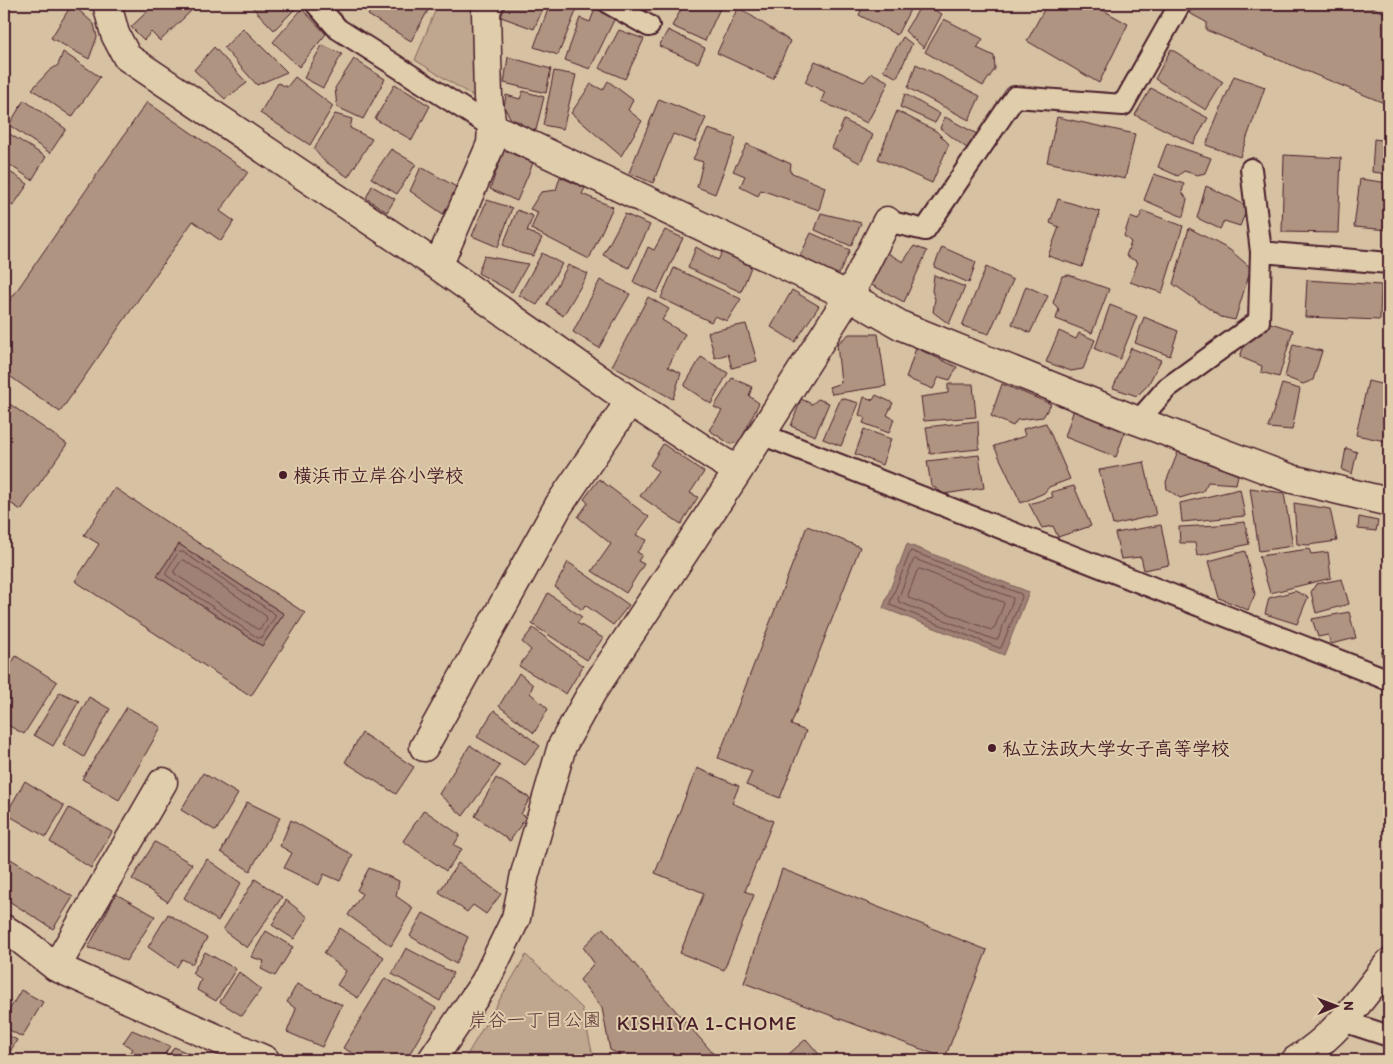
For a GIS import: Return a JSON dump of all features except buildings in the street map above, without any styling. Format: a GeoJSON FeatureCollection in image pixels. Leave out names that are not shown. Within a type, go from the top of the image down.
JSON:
{"type":"FeatureCollection","features":[{"type":"Feature","properties":{"kind":"street"},"geometry":{"type":"LineString","coordinates":[[106,4],[115,34],[127,57],[438,266],[630,401],[738,471]]}},
{"type":"Feature","properties":{"kind":"street"},"geometry":{"type":"LineString","coordinates":[[438,266],[491,144],[492,127],[488,98],[486,11],[489,4]]}},
{"type":"Feature","properties":{"kind":"street"},"geometry":{"type":"LineString","coordinates":[[492,127],[849,296],[902,326],[1138,421],[1292,479],[1389,502]]}},
{"type":"Feature","properties":{"kind":"street"},"geometry":{"type":"LineString","coordinates":[[432,1060],[486,982],[516,918],[528,865],[562,746],[592,692],[738,471],[849,296],[887,221]]}},
{"type":"Feature","properties":{"kind":"street"},"geometry":{"type":"LineString","coordinates":[[424,747],[559,505],[630,401]]}},
{"type":"Feature","properties":{"kind":"street"},"geometry":{"type":"LineString","coordinates":[[56,967],[163,782]]}},
{"type":"Feature","properties":{"kind":"street"},"geometry":{"type":"LineString","coordinates":[[4,929],[56,967],[265,1060]]}},
{"type":"Feature","properties":{"kind":"street"},"geometry":{"type":"LineString","coordinates":[[1308,1058],[1343,1021],[1389,962]]}},
{"type":"Feature","properties":{"kind":"lane"},"geometry":{"type":"LineString","coordinates":[[316,4],[338,29],[492,127]]}},
{"type":"Feature","properties":{"kind":"lane"},"geometry":{"type":"LineString","coordinates":[[610,4],[649,26]]}},
{"type":"Feature","properties":{"kind":"lane"},"geometry":{"type":"LineString","coordinates":[[887,221],[924,230],[1015,97],[1123,104],[1180,4]]}},
{"type":"Feature","properties":{"kind":"lane"},"geometry":{"type":"LineString","coordinates":[[1138,421],[1167,388],[1259,321],[1261,252],[1251,169]]}},
{"type":"Feature","properties":{"kind":"lane"},"geometry":{"type":"LineString","coordinates":[[1261,252],[1389,263]]}},
{"type":"Feature","properties":{"kind":"lane"},"geometry":{"type":"LineString","coordinates":[[761,434],[1389,680]]}},
{"type":"Feature","properties":{"kind":"lane"},"geometry":{"type":"LineString","coordinates":[[1343,1021],[1389,1036]]}},
{"type":"Feature","properties":{"kind":"green space"},"geometry":{"type":"Polygon","coordinates":[[[438,4],[475,4],[476,98],[415,60],[438,4]]]}},
{"type":"Feature","properties":{"kind":"green space","name":"岸谷一丁目公園"},"geometry":{"type":"Polygon","coordinates":[[[526,955],[582,1008],[594,1060],[464,1060],[526,955]]]}},
{"type":"Feature","properties":{"kind":"water"},"geometry":{"type":"Polygon","coordinates":[[[179,544],[284,614],[262,646],[157,576],[179,544]]]}},
{"type":"Feature","properties":{"kind":"water"},"geometry":{"type":"Polygon","coordinates":[[[907,544],[1029,592],[1004,655],[883,608],[907,544]]]}},
{"type":"Feature","properties":{"kind":"place","name":"横浜市立岸谷小学校"},"geometry":{"type":"Point","coordinates":[283,475]}},
{"type":"Feature","properties":{"kind":"place","name":"私立法政大学女子高等学校"},"geometry":{"type":"Point","coordinates":[992,748]}},
{"type":"Feature","properties":{"kind":"district","name":"KISHIYA 1-CHOME"},"geometry":{"type":"Point","coordinates":[707,1023]}}]}
